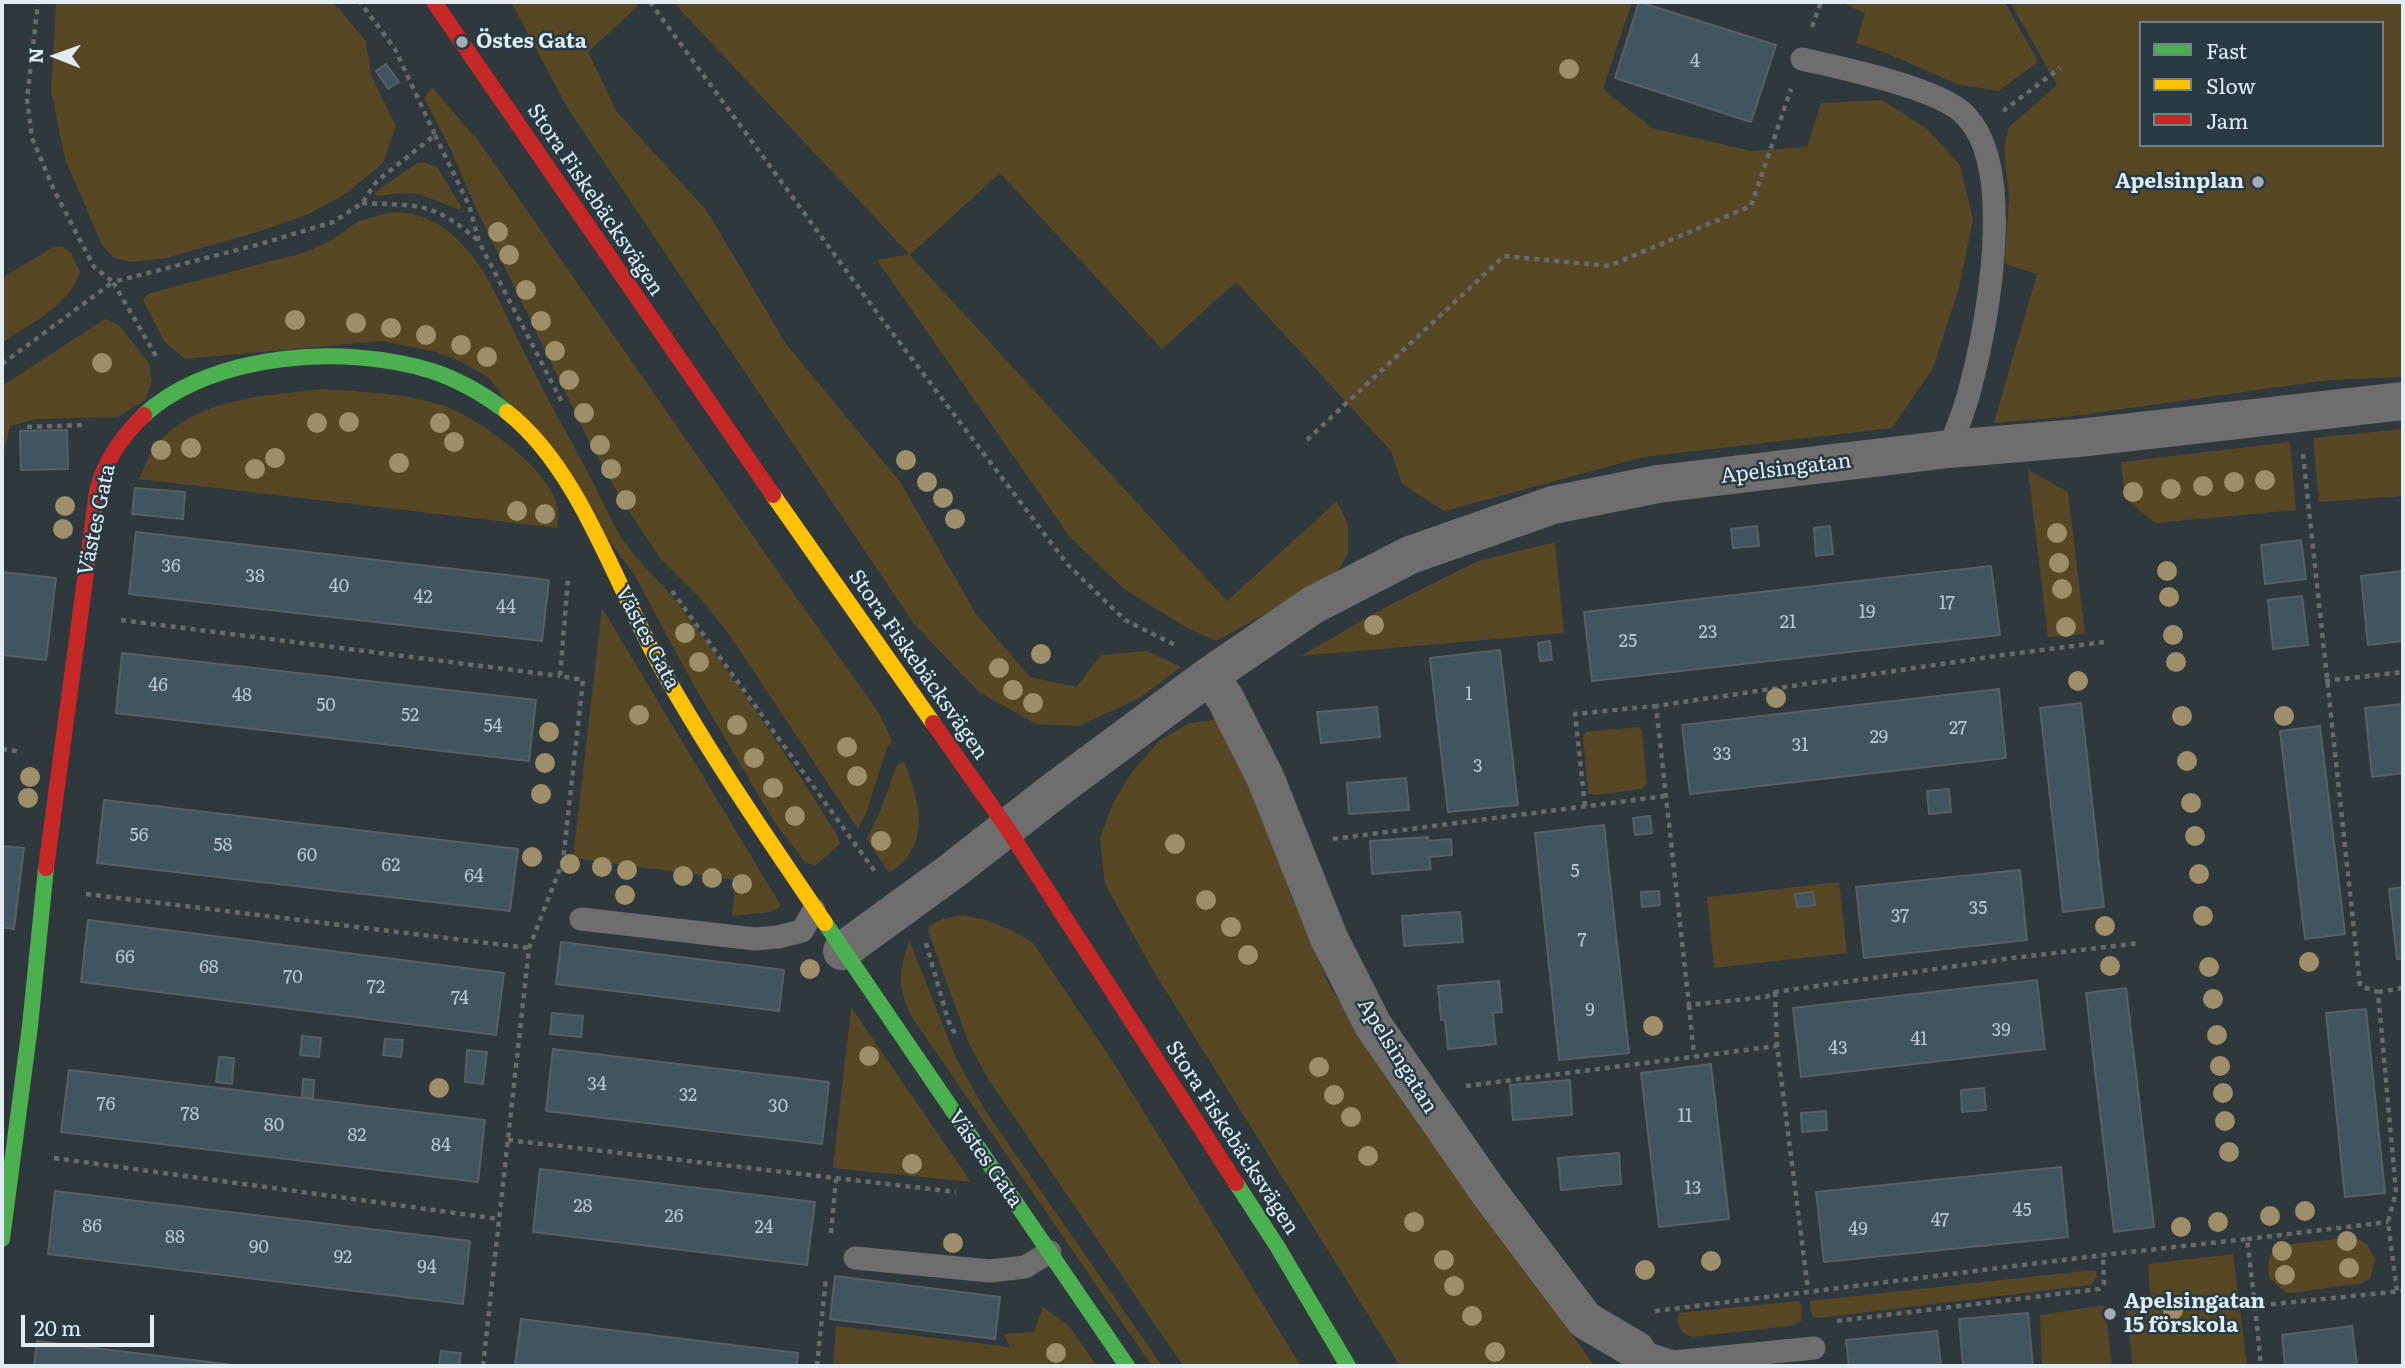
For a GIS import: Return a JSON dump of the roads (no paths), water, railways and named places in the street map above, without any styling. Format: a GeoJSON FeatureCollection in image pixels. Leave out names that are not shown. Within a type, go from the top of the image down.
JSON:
{"type":"FeatureCollection","features":[{"type":"Feature","properties":{"kind":"street","name":"Stora Fiskebäcksvägen"},"geometry":{"type":"LineString","coordinates":[[433,2],[678,360],[1007,828],[1270,1235],[1348,1366]]}},
{"type":"Feature","properties":{"kind":"street","name":"Västes Gata"},"geometry":{"type":"LineString","coordinates":[[2,1240],[78,614],[103,472],[122,436],[137,418],[176,390],[269,360],[318,356],[360,357],[430,370],[476,391],[514,418],[554,462],[676,693],[814,910],[1127,1366]]}},
{"type":"Feature","properties":{"kind":"street","name":"Apelsingatan"},"geometry":{"type":"LineString","coordinates":[[1007,828],[1209,676],[1313,605],[1410,555],[1553,505],[1658,484],[2403,401]]}},
{"type":"Feature","properties":{"kind":"street","name":"Apelsingatan"},"geometry":{"type":"LineString","coordinates":[[1209,676],[1225,698],[1265,777],[1329,938],[1373,1026],[1417,1092],[1585,1320],[1636,1350]]}},
{"type":"Feature","properties":{"kind":"street"},"geometry":{"type":"LineString","coordinates":[[842,951],[1007,828]]}},
{"type":"Feature","properties":{"kind":"lane"},"geometry":{"type":"LineString","coordinates":[[1802,59],[1891,81],[1939,99],[1965,114],[1977,130],[1992,181],[1993,267],[1984,328],[1969,392],[1949,450]]}},
{"type":"Feature","properties":{"kind":"lane"},"geometry":{"type":"LineString","coordinates":[[581,919],[755,939],[802,932],[814,910]]}},
{"type":"Feature","properties":{"kind":"lane"},"geometry":{"type":"LineString","coordinates":[[855,1258],[990,1271],[1025,1267],[1050,1252]]}},
{"type":"Feature","properties":{"kind":"lane"},"geometry":{"type":"LineString","coordinates":[[1636,1350],[1674,1362],[1814,1348]]}},
{"type":"Feature","properties":{"kind":"place","name":"Östes Gata"},"geometry":{"type":"Point","coordinates":[462,42]}},
{"type":"Feature","properties":{"kind":"place","name":"Apelsinplan"},"geometry":{"type":"Point","coordinates":[2258,182]}},
{"type":"Feature","properties":{"kind":"place","name":"Apelsingatan 15 förskola"},"geometry":{"type":"Point","coordinates":[2110,1314]}}]}
